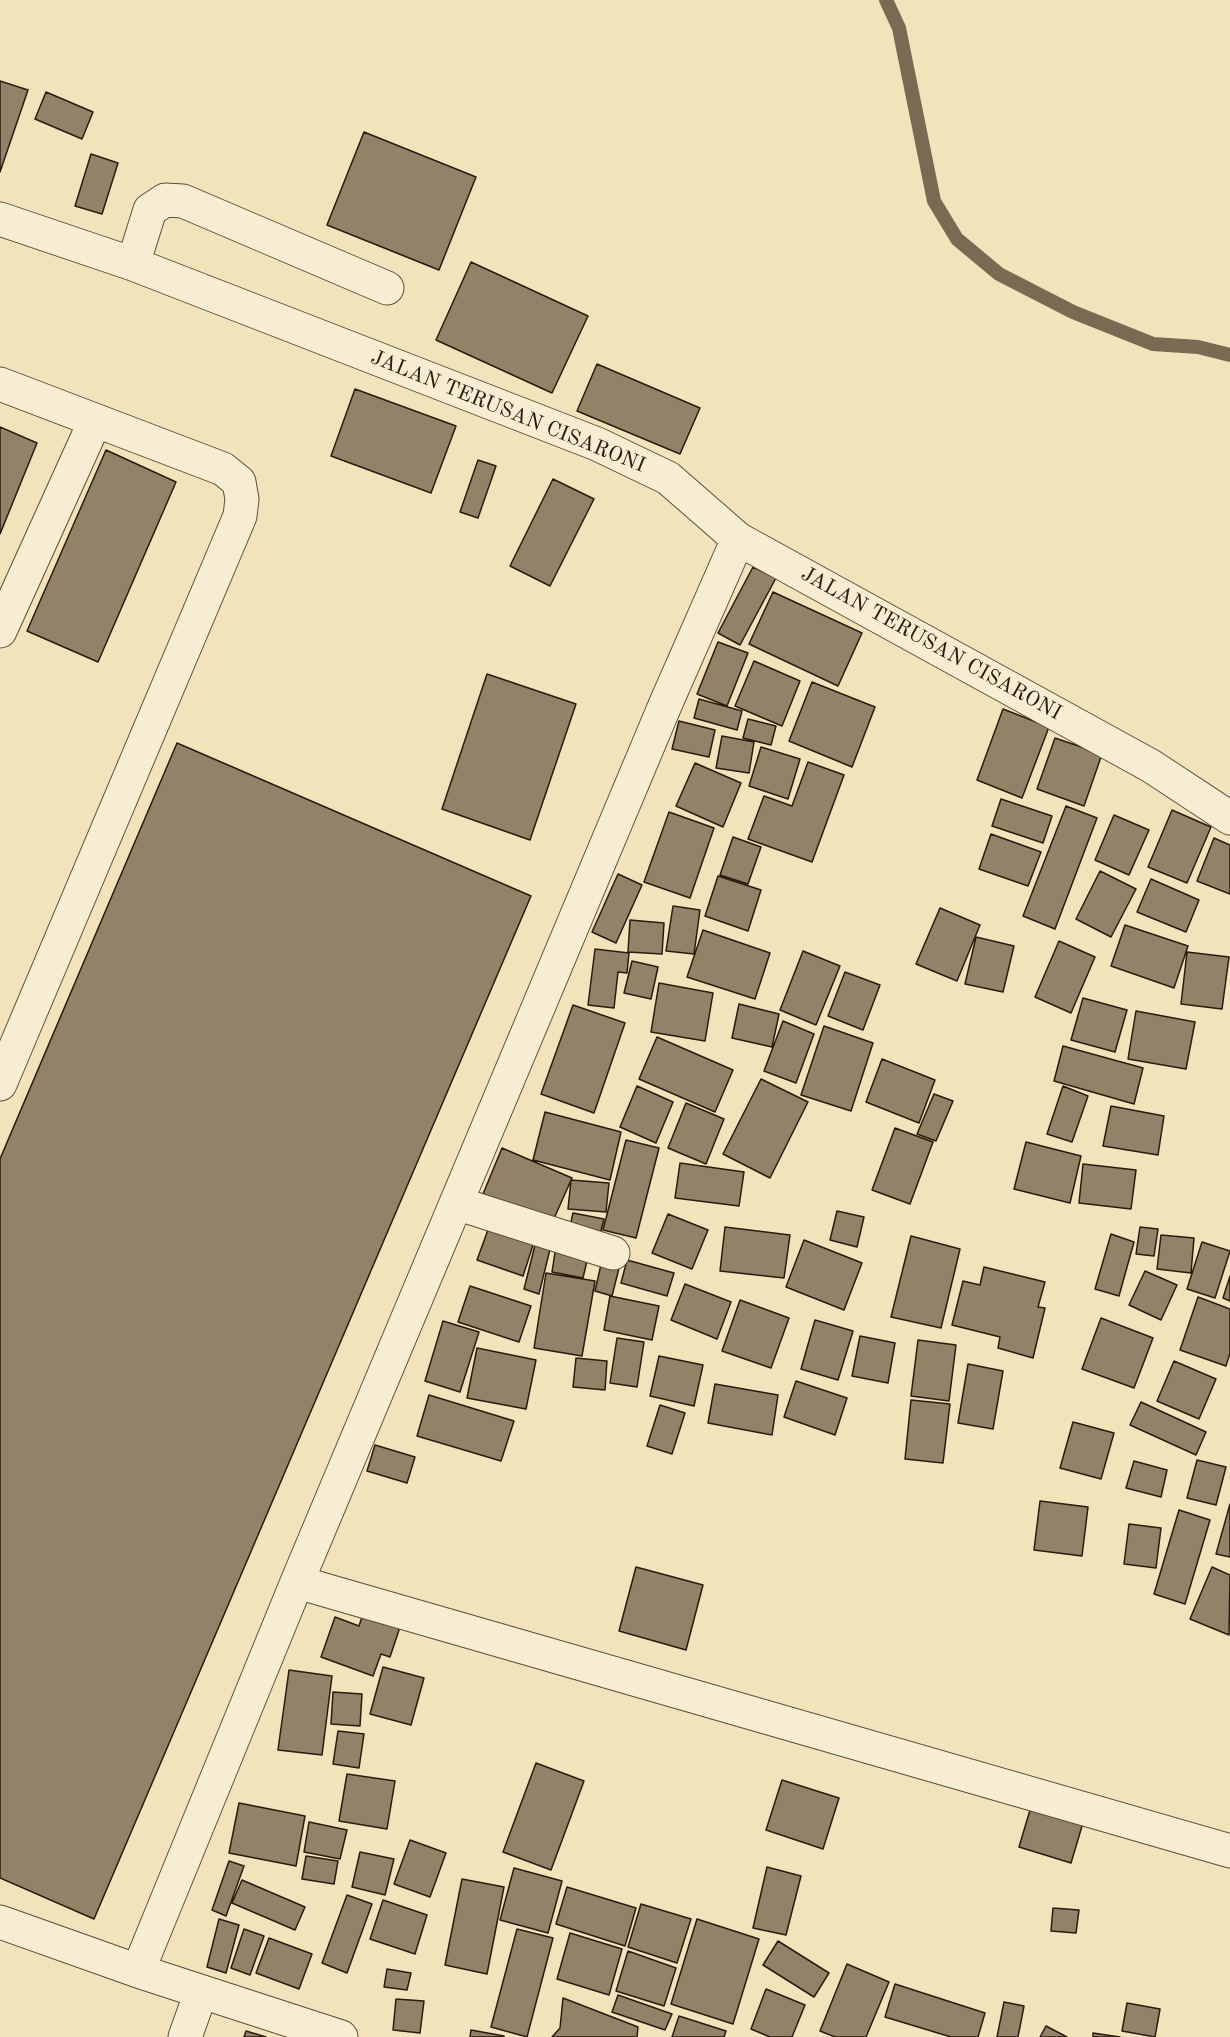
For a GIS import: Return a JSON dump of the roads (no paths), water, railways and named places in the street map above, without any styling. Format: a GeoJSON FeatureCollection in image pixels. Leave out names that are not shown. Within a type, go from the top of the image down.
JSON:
{"type":"FeatureCollection","features":[{"type":"Feature","properties":{"kind":"street"},"geometry":{"type":"LineString","coordinates":[[133,264],[150,210],[165,200],[183,201],[387,288]]}},
{"type":"Feature","properties":{"kind":"street","name":"JALAN TERUSAN CISARONI"},"geometry":{"type":"LineString","coordinates":[[0,219],[133,264],[597,444],[668,478],[738,539],[1151,766],[1230,818]]}},
{"type":"Feature","properties":{"kind":"street"},"geometry":{"type":"LineString","coordinates":[[0,384],[223,469],[239,482],[242,499],[240,516],[0,1084]]}},
{"type":"Feature","properties":{"kind":"street"},"geometry":{"type":"LineString","coordinates":[[0,631],[95,421]]}},
{"type":"Feature","properties":{"kind":"street"},"geometry":{"type":"LineString","coordinates":[[138,1971],[297,1582],[738,539]]}},
{"type":"Feature","properties":{"kind":"street"},"geometry":{"type":"LineString","coordinates":[[456,1203],[614,1253]]}},
{"type":"Feature","properties":{"kind":"street"},"geometry":{"type":"LineString","coordinates":[[297,1582],[1230,1851]]}},
{"type":"Feature","properties":{"kind":"street"},"geometry":{"type":"LineString","coordinates":[[0,1922],[138,1971],[341,2037]]}},
{"type":"Feature","properties":{"kind":"street"},"geometry":{"type":"LineString","coordinates":[[186,2037],[201,1992]]}},
{"type":"Feature","properties":{"kind":"waterway"},"geometry":{"type":"LineString","coordinates":[[886,0],[899,28],[934,201],[957,239],[999,274],[1073,312],[1153,344],[1198,347],[1230,355]]}}]}
